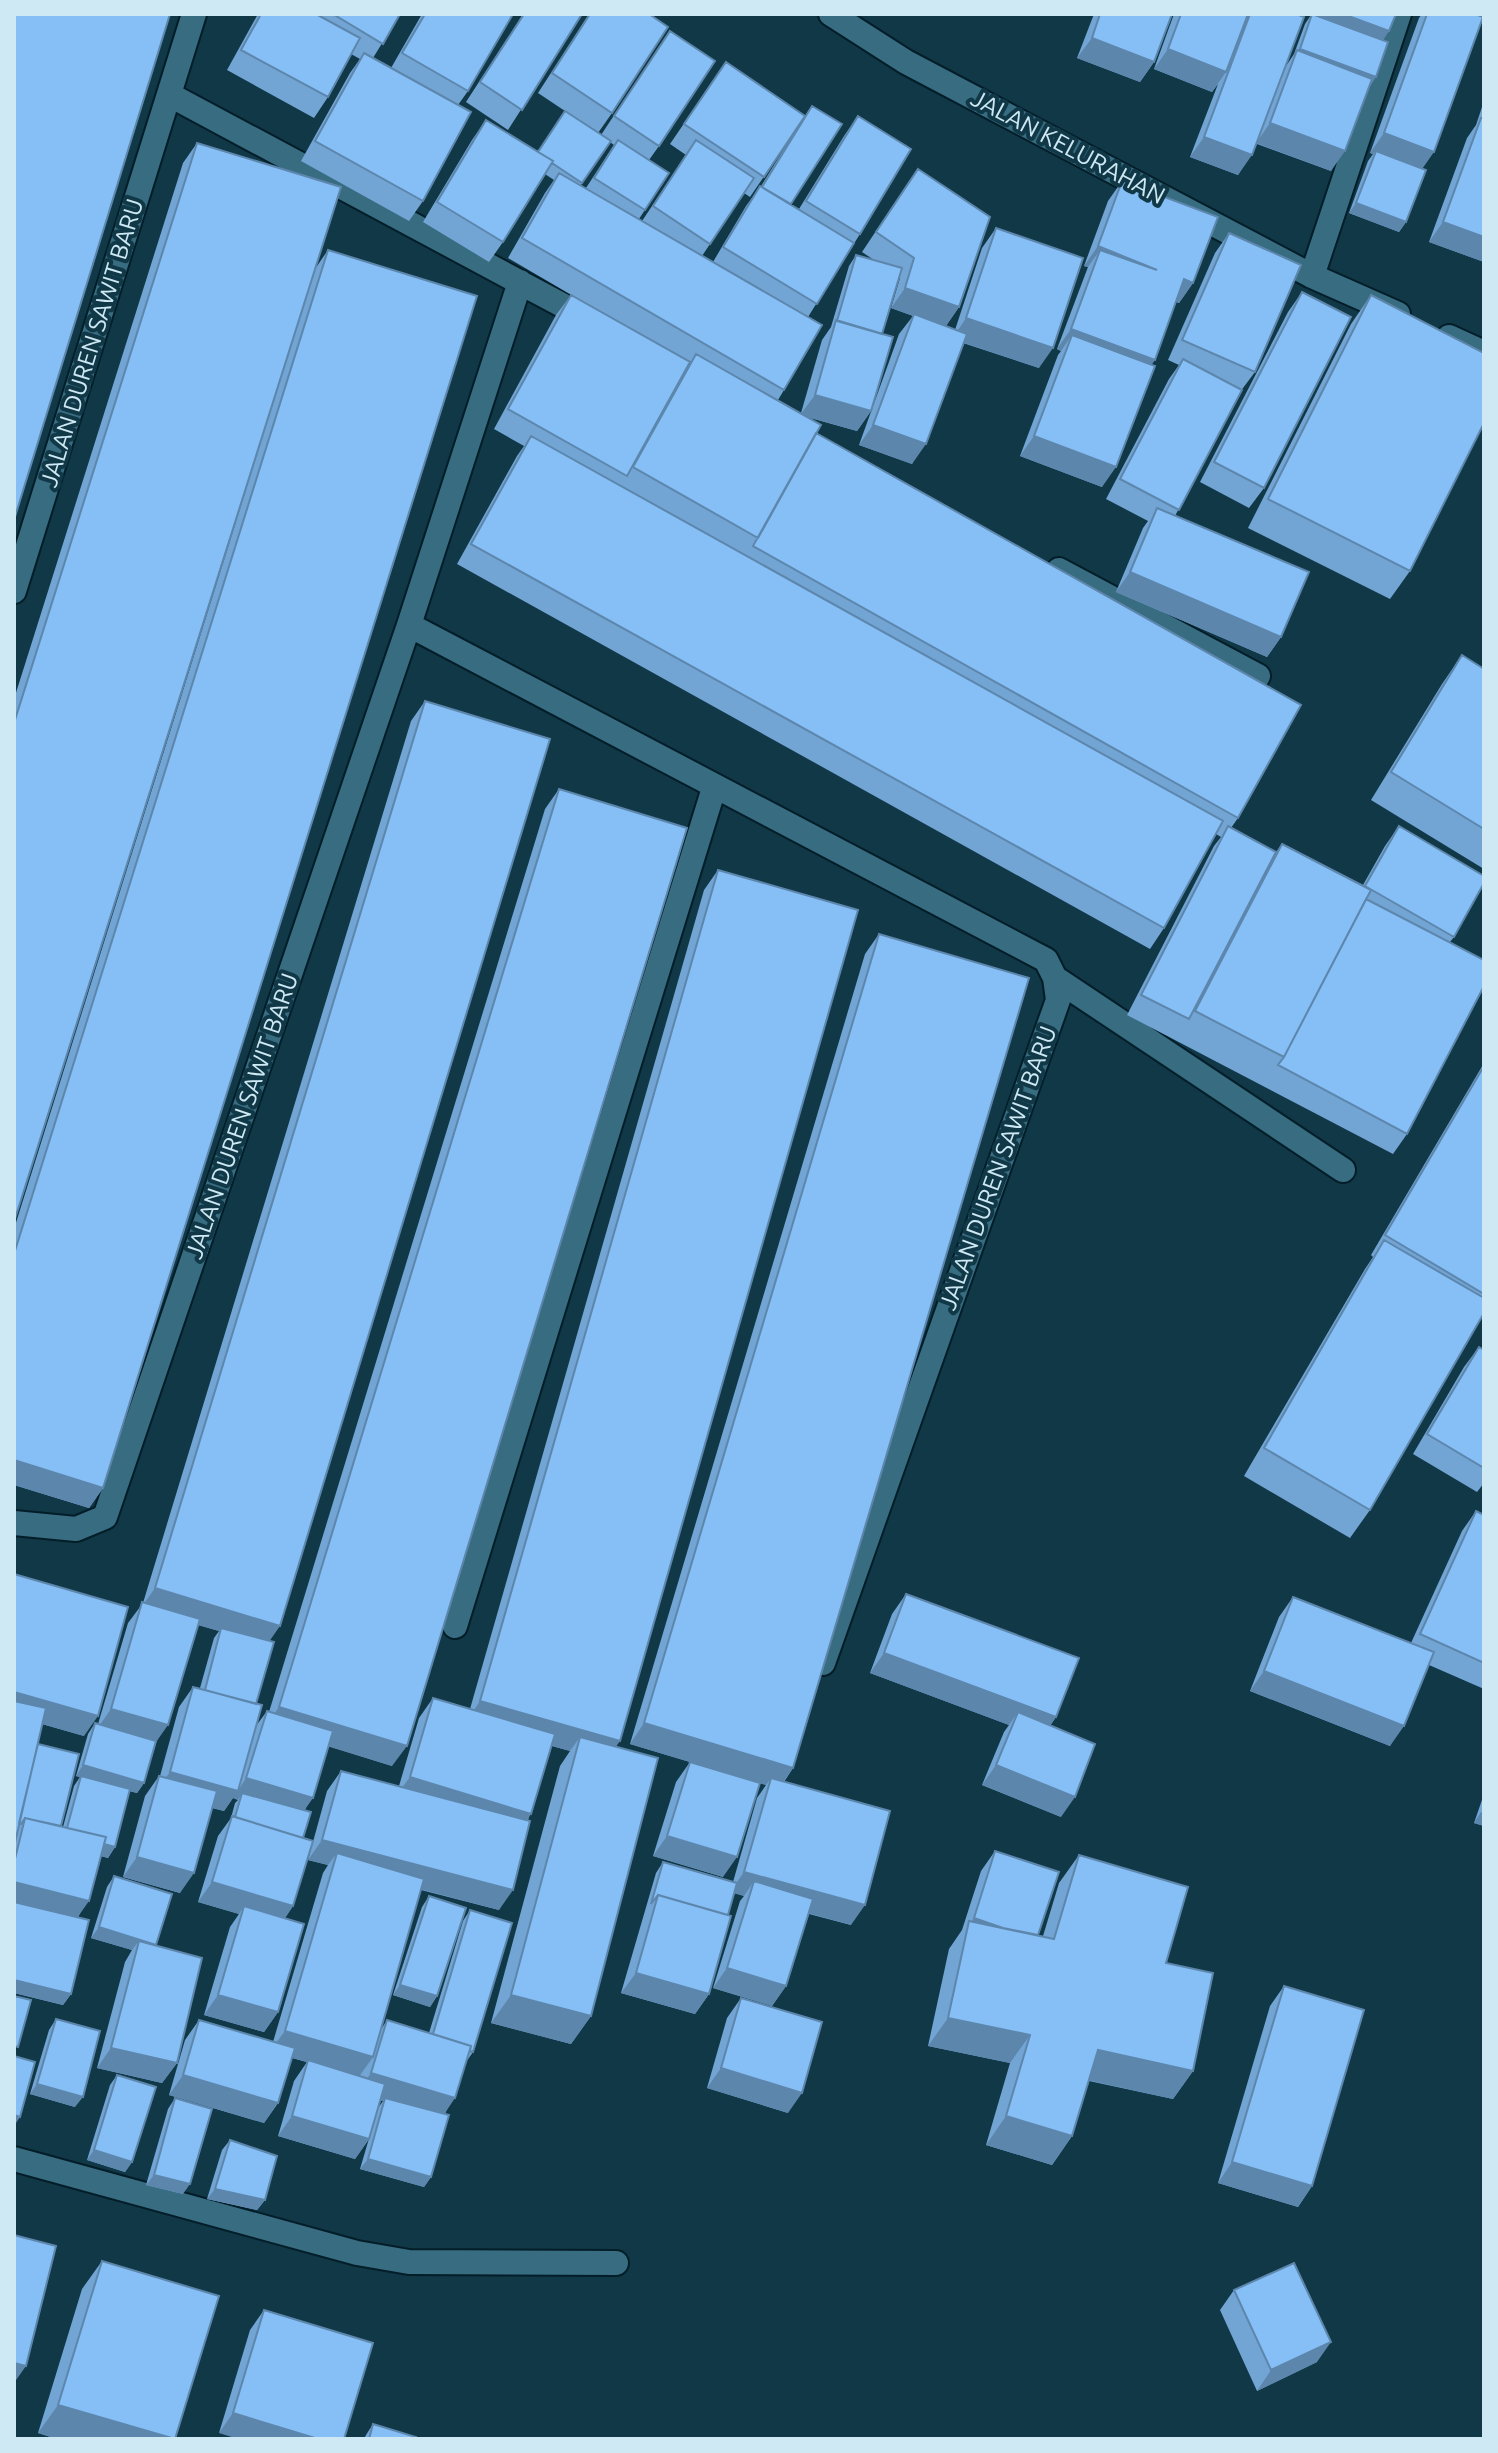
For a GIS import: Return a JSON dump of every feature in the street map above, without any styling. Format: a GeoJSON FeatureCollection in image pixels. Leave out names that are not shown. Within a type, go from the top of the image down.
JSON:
{"type":"FeatureCollection","features":[{"type":"Feature","properties":{"kind":"street","name":"JALAN DUREN SAWIT BARU"},"geometry":{"type":"LineString","coordinates":[[14,591],[194,14]]}},
{"type":"Feature","properties":{"kind":"street","name":"JALAN KELURAHAN"},"geometry":{"type":"LineString","coordinates":[[831,14],[906,62],[1312,276],[1484,353]]}},
{"type":"Feature","properties":{"kind":"street"},"geometry":{"type":"LineString","coordinates":[[1312,276],[1399,14]]}},
{"type":"Feature","properties":{"kind":"street"},"geometry":{"type":"LineString","coordinates":[[170,95],[619,335]]}},
{"type":"Feature","properties":{"kind":"street","name":"JALAN DUREN SAWIT BARU"},"geometry":{"type":"LineString","coordinates":[[14,1523],[76,1529],[105,1517],[409,625],[520,282]]}},
{"type":"Feature","properties":{"kind":"street"},"geometry":{"type":"LineString","coordinates":[[1038,559],[1258,676]]}},
{"type":"Feature","properties":{"kind":"street"},"geometry":{"type":"LineString","coordinates":[[409,625],[1046,960],[1055,978],[1343,1170]]}},
{"type":"Feature","properties":{"kind":"street"},"geometry":{"type":"LineString","coordinates":[[455,1626],[714,788]]}},
{"type":"Feature","properties":{"kind":"street","name":"JALAN DUREN SAWIT BARU"},"geometry":{"type":"LineString","coordinates":[[815,1684],[1058,1000],[1055,978]]}},
{"type":"Feature","properties":{"kind":"street"},"geometry":{"type":"LineString","coordinates":[[14,2159],[357,2253],[396,2260],[490,2265],[616,2263]]}},
{"type":"Feature","properties":{"kind":"building"},"geometry":{"type":"Polygon","coordinates":[[[14,14],[170,14],[14,520],[14,14]]]}},
{"type":"Feature","properties":{"kind":"building"},"geometry":{"type":"Polygon","coordinates":[[[261,14],[316,14],[360,38],[328,97],[241,50],[261,14]]]}},
{"type":"Feature","properties":{"kind":"building"},"geometry":{"type":"Polygon","coordinates":[[[333,14],[400,14],[383,44],[333,14]]]}},
{"type":"Feature","properties":{"kind":"building"},"geometry":{"type":"Polygon","coordinates":[[[425,14],[513,14],[468,91],[402,53],[425,14]]]}},
{"type":"Feature","properties":{"kind":"building"},"geometry":{"type":"Polygon","coordinates":[[[524,14],[582,14],[522,110],[480,82],[524,14]]]}},
{"type":"Feature","properties":{"kind":"building"},"geometry":{"type":"Polygon","coordinates":[[[590,14],[649,14],[668,27],[612,113],[552,73],[590,14]]]}},
{"type":"Feature","properties":{"kind":"building"},"geometry":{"type":"Polygon","coordinates":[[[1100,14],[1172,14],[1154,62],[1092,38],[1100,14]]]}},
{"type":"Feature","properties":{"kind":"building"},"geometry":{"type":"Polygon","coordinates":[[[1181,14],[1248,14],[1226,72],[1168,49],[1181,14]]]}},
{"type":"Feature","properties":{"kind":"building"},"geometry":{"type":"Polygon","coordinates":[[[1250,14],[1296,14],[1304,17],[1252,155],[1204,137],[1250,14]]]}},
{"type":"Feature","properties":{"kind":"building"},"geometry":{"type":"Polygon","coordinates":[[[1312,14],[1388,42],[1376,77],[1300,49],[1312,14]]]}},
{"type":"Feature","properties":{"kind":"building"},"geometry":{"type":"Polygon","coordinates":[[[1343,14],[1396,14],[1389,31],[1343,14]]]}},
{"type":"Feature","properties":{"kind":"building"},"geometry":{"type":"Polygon","coordinates":[[[1427,14],[1475,14],[1483,17],[1434,152],[1384,133],[1427,14]]]}},
{"type":"Feature","properties":{"kind":"building"},"geometry":{"type":"Polygon","coordinates":[[[670,31],[715,61],[659,146],[614,116],[670,31]]]}},
{"type":"Feature","properties":{"kind":"building"},"geometry":{"type":"Polygon","coordinates":[[[1297,50],[1372,79],[1345,151],[1270,123],[1297,50]]]}},
{"type":"Feature","properties":{"kind":"building"},"geometry":{"type":"Polygon","coordinates":[[[364,53],[471,112],[423,201],[315,141],[364,53]]]}},
{"type":"Feature","properties":{"kind":"building"},"geometry":{"type":"Polygon","coordinates":[[[726,62],[805,116],[764,177],[684,124],[726,62]]]}},
{"type":"Feature","properties":{"kind":"building"},"geometry":{"type":"Polygon","coordinates":[[[812,106],[842,124],[791,204],[762,187],[812,106]]]}},
{"type":"Feature","properties":{"kind":"building"},"geometry":{"type":"Polygon","coordinates":[[[565,111],[611,141],[582,183],[538,152],[565,111]]]}},
{"type":"Feature","properties":{"kind":"building"},"geometry":{"type":"Polygon","coordinates":[[[858,116],[911,149],[860,234],[806,201],[858,116]]]}},
{"type":"Feature","properties":{"kind":"building"},"geometry":{"type":"Polygon","coordinates":[[[1481,118],[1484,118],[1484,237],[1443,222],[1481,118]]]}},
{"type":"Feature","properties":{"kind":"building"},"geometry":{"type":"Polygon","coordinates":[[[486,120],[553,161],[503,242],[437,202],[486,120]]]}},
{"type":"Feature","properties":{"kind":"building"},"geometry":{"type":"Polygon","coordinates":[[[618,140],[669,173],[645,210],[594,178],[618,140]]]}},
{"type":"Feature","properties":{"kind":"building"},"geometry":{"type":"Polygon","coordinates":[[[696,140],[754,178],[710,244],[653,206],[696,140]]]}},
{"type":"Feature","properties":{"kind":"building"},"geometry":{"type":"Polygon","coordinates":[[[197,143],[341,187],[14,1222],[14,723],[197,143]]]}},
{"type":"Feature","properties":{"kind":"building"},"geometry":{"type":"Polygon","coordinates":[[[1376,151],[1426,170],[1406,222],[1356,203],[1376,151]]]}},
{"type":"Feature","properties":{"kind":"building"},"geometry":{"type":"Polygon","coordinates":[[[918,169],[990,217],[959,307],[905,288],[914,258],[876,232],[918,169]]]}},
{"type":"Feature","properties":{"kind":"building"},"geometry":{"type":"Polygon","coordinates":[[[559,173],[822,325],[784,390],[522,238],[559,173]]]}},
{"type":"Feature","properties":{"kind":"building"},"geometry":{"type":"Polygon","coordinates":[[[1122,181],[1218,217],[1193,283],[1184,279],[1155,360],[1071,329],[1100,250],[1157,270],[1098,246],[1122,181]]]}},
{"type":"Feature","properties":{"kind":"building"},"geometry":{"type":"Polygon","coordinates":[[[760,186],[854,243],[817,304],[723,247],[760,186]]]}},
{"type":"Feature","properties":{"kind":"building"},"geometry":{"type":"Polygon","coordinates":[[[996,228],[1083,258],[1053,348],[966,318],[996,228]]]}},
{"type":"Feature","properties":{"kind":"building"},"geometry":{"type":"Polygon","coordinates":[[[1229,233],[1301,265],[1255,372],[1182,340],[1229,233]]]}},
{"type":"Feature","properties":{"kind":"building"},"geometry":{"type":"Polygon","coordinates":[[[328,250],[477,296],[103,1488],[14,1460],[14,1254],[328,250]]]}},
{"type":"Feature","properties":{"kind":"building"},"geometry":{"type":"Polygon","coordinates":[[[856,255],[902,268],[882,334],[837,321],[856,255]]]}},
{"type":"Feature","properties":{"kind":"building"},"geometry":{"type":"Polygon","coordinates":[[[1302,292],[1351,317],[1264,488],[1214,462],[1302,292]]]}},
{"type":"Feature","properties":{"kind":"building"},"geometry":{"type":"Polygon","coordinates":[[[571,295],[690,362],[627,476],[508,409],[571,295]]]}},
{"type":"Feature","properties":{"kind":"building"},"geometry":{"type":"Polygon","coordinates":[[[1371,295],[1484,353],[1484,423],[1410,571],[1268,499],[1371,295]]]}},
{"type":"Feature","properties":{"kind":"building"},"geometry":{"type":"Polygon","coordinates":[[[914,314],[967,334],[926,444],[873,425],[914,314]]]}},
{"type":"Feature","properties":{"kind":"building"},"geometry":{"type":"Polygon","coordinates":[[[836,320],[893,337],[871,411],[815,395],[836,320]]]}},
{"type":"Feature","properties":{"kind":"building"},"geometry":{"type":"Polygon","coordinates":[[[1072,335],[1155,366],[1116,467],[1034,436],[1072,335]]]}},
{"type":"Feature","properties":{"kind":"building"},"geometry":{"type":"Polygon","coordinates":[[[696,354],[821,425],[758,538],[633,467],[696,354]]]}},
{"type":"Feature","properties":{"kind":"building"},"geometry":{"type":"Polygon","coordinates":[[[1183,359],[1242,390],[1179,510],[1120,479],[1183,359]]]}},
{"type":"Feature","properties":{"kind":"building"},"geometry":{"type":"Polygon","coordinates":[[[816,433],[1301,705],[1238,818],[753,546],[816,433]]]}},
{"type":"Feature","properties":{"kind":"building"},"geometry":{"type":"Polygon","coordinates":[[[531,436],[1223,821],[1164,928],[471,544],[531,436]]]}},
{"type":"Feature","properties":{"kind":"building"},"geometry":{"type":"Polygon","coordinates":[[[1157,508],[1309,572],[1281,637],[1130,572],[1157,508]]]}},
{"type":"Feature","properties":{"kind":"building"},"geometry":{"type":"Polygon","coordinates":[[[1462,655],[1484,669],[1484,829],[1391,772],[1462,655]]]}},
{"type":"Feature","properties":{"kind":"building"},"geometry":{"type":"Polygon","coordinates":[[[425,701],[550,739],[280,1626],[155,1588],[425,701]]]}},
{"type":"Feature","properties":{"kind":"building"},"geometry":{"type":"Polygon","coordinates":[[[559,789],[687,828],[407,1746],[279,1707],[559,789]]]}},
{"type":"Feature","properties":{"kind":"building"},"geometry":{"type":"Polygon","coordinates":[[[1228,826],[1276,852],[1189,1019],[1141,995],[1228,826]]]}},
{"type":"Feature","properties":{"kind":"building"},"geometry":{"type":"Polygon","coordinates":[[[1399,826],[1484,876],[1484,883],[1454,937],[1365,886],[1399,826]]]}},
{"type":"Feature","properties":{"kind":"building"},"geometry":{"type":"Polygon","coordinates":[[[1282,844],[1371,890],[1284,1057],[1195,1011],[1282,844]]]}},
{"type":"Feature","properties":{"kind":"building"},"geometry":{"type":"Polygon","coordinates":[[[718,870],[858,910],[620,1741],[480,1701],[718,870]]]}},
{"type":"Feature","properties":{"kind":"building"},"geometry":{"type":"Polygon","coordinates":[[[1366,899],[1484,960],[1484,986],[1407,1134],[1278,1065],[1366,899]]]}},
{"type":"Feature","properties":{"kind":"building"},"geometry":{"type":"Polygon","coordinates":[[[879,934],[1029,978],[793,1768],[644,1723],[879,934]]]}},
{"type":"Feature","properties":{"kind":"building"},"geometry":{"type":"Polygon","coordinates":[[[1484,1066],[1484,1294],[1385,1235],[1484,1066]]]}},
{"type":"Feature","properties":{"kind":"building"},"geometry":{"type":"Polygon","coordinates":[[[1384,1240],[1484,1298],[1484,1313],[1370,1510],[1264,1448],[1384,1240]]]}},
{"type":"Feature","properties":{"kind":"building"},"geometry":{"type":"Polygon","coordinates":[[[1479,1347],[1484,1350],[1484,1468],[1427,1434],[1479,1347]]]}},
{"type":"Feature","properties":{"kind":"building"},"geometry":{"type":"Polygon","coordinates":[[[1476,1511],[1484,1515],[1484,1663],[1420,1634],[1476,1511]]]}},
{"type":"Feature","properties":{"kind":"building"},"geometry":{"type":"Polygon","coordinates":[[[14,1574],[128,1607],[98,1716],[14,1692],[14,1574]]]}},
{"type":"Feature","properties":{"kind":"building"},"geometry":{"type":"Polygon","coordinates":[[[906,1594],[1079,1658],[1056,1717],[884,1653],[906,1594]]]}},
{"type":"Feature","properties":{"kind":"building"},"geometry":{"type":"Polygon","coordinates":[[[1293,1597],[1434,1652],[1404,1726],[1264,1671],[1293,1597]]]}},
{"type":"Feature","properties":{"kind":"building"},"geometry":{"type":"Polygon","coordinates":[[[142,1602],[200,1619],[168,1725],[111,1709],[142,1602]]]}},
{"type":"Feature","properties":{"kind":"building"},"geometry":{"type":"Polygon","coordinates":[[[221,1628],[274,1642],[256,1704],[205,1690],[221,1628]]]}},
{"type":"Feature","properties":{"kind":"building"},"geometry":{"type":"Polygon","coordinates":[[[193,1687],[262,1705],[238,1791],[170,1772],[193,1687]]]}},
{"type":"Feature","properties":{"kind":"building"},"geometry":{"type":"Polygon","coordinates":[[[433,1698],[555,1734],[531,1814],[410,1777],[433,1698]]]}},
{"type":"Feature","properties":{"kind":"building"},"geometry":{"type":"Polygon","coordinates":[[[14,1701],[46,1708],[14,1847],[14,1701]]]}},
{"type":"Feature","properties":{"kind":"building"},"geometry":{"type":"Polygon","coordinates":[[[267,1711],[333,1731],[313,1798],[246,1778],[267,1711]]]}},
{"type":"Feature","properties":{"kind":"building"},"geometry":{"type":"Polygon","coordinates":[[[1018,1712],[1095,1744],[1075,1797],[996,1765],[1018,1712]]]}},
{"type":"Feature","properties":{"kind":"building"},"geometry":{"type":"Polygon","coordinates":[[[95,1723],[156,1741],[144,1783],[83,1765],[95,1723]]]}},
{"type":"Feature","properties":{"kind":"building"},"geometry":{"type":"Polygon","coordinates":[[[580,1737],[658,1758],[591,2016],[511,1995],[580,1737]]]}},
{"type":"Feature","properties":{"kind":"building"},"geometry":{"type":"Polygon","coordinates":[[[38,1744],[79,1754],[61,1826],[25,1818],[19,1823],[38,1744]]]}},
{"type":"Feature","properties":{"kind":"building"},"geometry":{"type":"Polygon","coordinates":[[[690,1762],[760,1783],[737,1857],[667,1836],[690,1762]]]}},
{"type":"Feature","properties":{"kind":"building"},"geometry":{"type":"Polygon","coordinates":[[[341,1771],[530,1821],[513,1890],[322,1840],[341,1771]]]}},
{"type":"Feature","properties":{"kind":"building"},"geometry":{"type":"Polygon","coordinates":[[[81,1776],[130,1789],[115,1847],[104,1844],[106,1837],[67,1828],[81,1776]]]}},
{"type":"Feature","properties":{"kind":"building"},"geometry":{"type":"Polygon","coordinates":[[[159,1776],[217,1791],[194,1873],[137,1857],[159,1776]]]}},
{"type":"Feature","properties":{"kind":"building"},"geometry":{"type":"Polygon","coordinates":[[[771,1778],[890,1811],[865,1905],[744,1872],[771,1778]]]}},
{"type":"Feature","properties":{"kind":"building"},"geometry":{"type":"Polygon","coordinates":[[[242,1793],[311,1812],[303,1838],[235,1817],[242,1793]]]}},
{"type":"Feature","properties":{"kind":"building"},"geometry":{"type":"Polygon","coordinates":[[[232,1816],[313,1841],[293,1906],[212,1882],[232,1816]]]}},
{"type":"Feature","properties":{"kind":"building"},"geometry":{"type":"Polygon","coordinates":[[[25,1818],[106,1837],[89,1901],[14,1882],[14,1863],[25,1818]]]}},
{"type":"Feature","properties":{"kind":"building"},"geometry":{"type":"Polygon","coordinates":[[[995,1851],[1059,1872],[1038,1935],[974,1918],[995,1851]]]}},
{"type":"Feature","properties":{"kind":"building"},"geometry":{"type":"Polygon","coordinates":[[[337,1853],[424,1879],[373,2057],[285,2031],[337,1853]]]}},
{"type":"Feature","properties":{"kind":"building"},"geometry":{"type":"Polygon","coordinates":[[[1079,1855],[1188,1887],[1166,1963],[1213,1973],[1193,2071],[1098,2050],[1072,2136],[1006,2116],[1030,2035],[948,2018],[969,1921],[1054,1939],[1079,1855]]]}},
{"type":"Feature","properties":{"kind":"building"},"geometry":{"type":"Polygon","coordinates":[[[663,1862],[737,1883],[728,1915],[658,1895],[651,1904],[663,1862]]]}},
{"type":"Feature","properties":{"kind":"building"},"geometry":{"type":"Polygon","coordinates":[[[114,1876],[172,1894],[156,1945],[99,1927],[114,1876]]]}},
{"type":"Feature","properties":{"kind":"building"},"geometry":{"type":"Polygon","coordinates":[[[754,1881],[813,1899],[786,1986],[727,1968],[754,1881]]]}},
{"type":"Feature","properties":{"kind":"building"},"geometry":{"type":"Polygon","coordinates":[[[658,1895],[731,1916],[709,1994],[636,1973],[658,1895]]]}},
{"type":"Feature","properties":{"kind":"building"},"geometry":{"type":"Polygon","coordinates":[[[429,1896],[466,1908],[437,1996],[400,1985],[429,1896]]]}},
{"type":"Feature","properties":{"kind":"building"},"geometry":{"type":"Polygon","coordinates":[[[14,1902],[89,1920],[71,1994],[14,1980],[14,1902]]]}},
{"type":"Feature","properties":{"kind":"building"},"geometry":{"type":"Polygon","coordinates":[[[244,1906],[304,1924],[278,2012],[218,1995],[244,1906]]]}},
{"type":"Feature","properties":{"kind":"building"},"geometry":{"type":"Polygon","coordinates":[[[470,1910],[512,1923],[473,2052],[470,2051],[471,2046],[433,2034],[470,1910]]]}},
{"type":"Feature","properties":{"kind":"building"},"geometry":{"type":"Polygon","coordinates":[[[139,1941],[202,1958],[177,2063],[111,2048],[139,1941]]]}},
{"type":"Feature","properties":{"kind":"building"},"geometry":{"type":"Polygon","coordinates":[[[1284,1986],[1364,2010],[1312,2186],[1232,2162],[1284,1986]]]}},
{"type":"Feature","properties":{"kind":"building"},"geometry":{"type":"Polygon","coordinates":[[[14,1996],[31,2000],[18,2047],[14,2046],[14,1996]]]}},
{"type":"Feature","properties":{"kind":"building"},"geometry":{"type":"Polygon","coordinates":[[[741,1998],[822,2022],[802,2093],[721,2068],[741,1998]]]}},
{"type":"Feature","properties":{"kind":"building"},"geometry":{"type":"Polygon","coordinates":[[[56,2019],[100,2031],[83,2097],[37,2084],[56,2019]]]}},
{"type":"Feature","properties":{"kind":"building"},"geometry":{"type":"Polygon","coordinates":[[[199,2020],[295,2048],[278,2103],[183,2075],[199,2020]]]}},
{"type":"Feature","properties":{"kind":"building"},"geometry":{"type":"Polygon","coordinates":[[[387,2020],[471,2046],[455,2098],[371,2073],[387,2020]]]}},
{"type":"Feature","properties":{"kind":"building"},"geometry":{"type":"Polygon","coordinates":[[[14,2056],[35,2062],[20,2117],[14,2115],[14,2056]]]}},
{"type":"Feature","properties":{"kind":"building"},"geometry":{"type":"Polygon","coordinates":[[[308,2060],[385,2084],[369,2139],[292,2116],[308,2060]]]}},
{"type":"Feature","properties":{"kind":"building"},"geometry":{"type":"Polygon","coordinates":[[[117,2075],[156,2087],[132,2162],[94,2150],[117,2075]]]}},
{"type":"Feature","properties":{"kind":"building"},"geometry":{"type":"Polygon","coordinates":[[[175,2098],[212,2109],[190,2184],[154,2175],[175,2098]]]}},
{"type":"Feature","properties":{"kind":"building"},"geometry":{"type":"Polygon","coordinates":[[[385,2098],[449,2115],[431,2177],[368,2159],[385,2098]]]}},
{"type":"Feature","properties":{"kind":"building"},"geometry":{"type":"Polygon","coordinates":[[[230,2140],[277,2156],[265,2200],[215,2189],[230,2140]]]}},
{"type":"Feature","properties":{"kind":"building"},"geometry":{"type":"Polygon","coordinates":[[[14,2235],[56,2246],[26,2366],[14,2363],[14,2235]]]}},
{"type":"Feature","properties":{"kind":"building"},"geometry":{"type":"Polygon","coordinates":[[[102,2261],[219,2296],[175,2439],[58,2405],[102,2261]]]}},
{"type":"Feature","properties":{"kind":"building"},"geometry":{"type":"Polygon","coordinates":[[[1294,2263],[1331,2342],[1271,2370],[1234,2290],[1294,2263]]]}},
{"type":"Feature","properties":{"kind":"building"},"geometry":{"type":"Polygon","coordinates":[[[264,2310],[373,2343],[344,2439],[318,2439],[233,2413],[264,2310]]]}},
{"type":"Feature","properties":{"kind":"building"},"geometry":{"type":"Polygon","coordinates":[[[373,2424],[416,2437],[369,2439],[373,2424]]]}}]}
